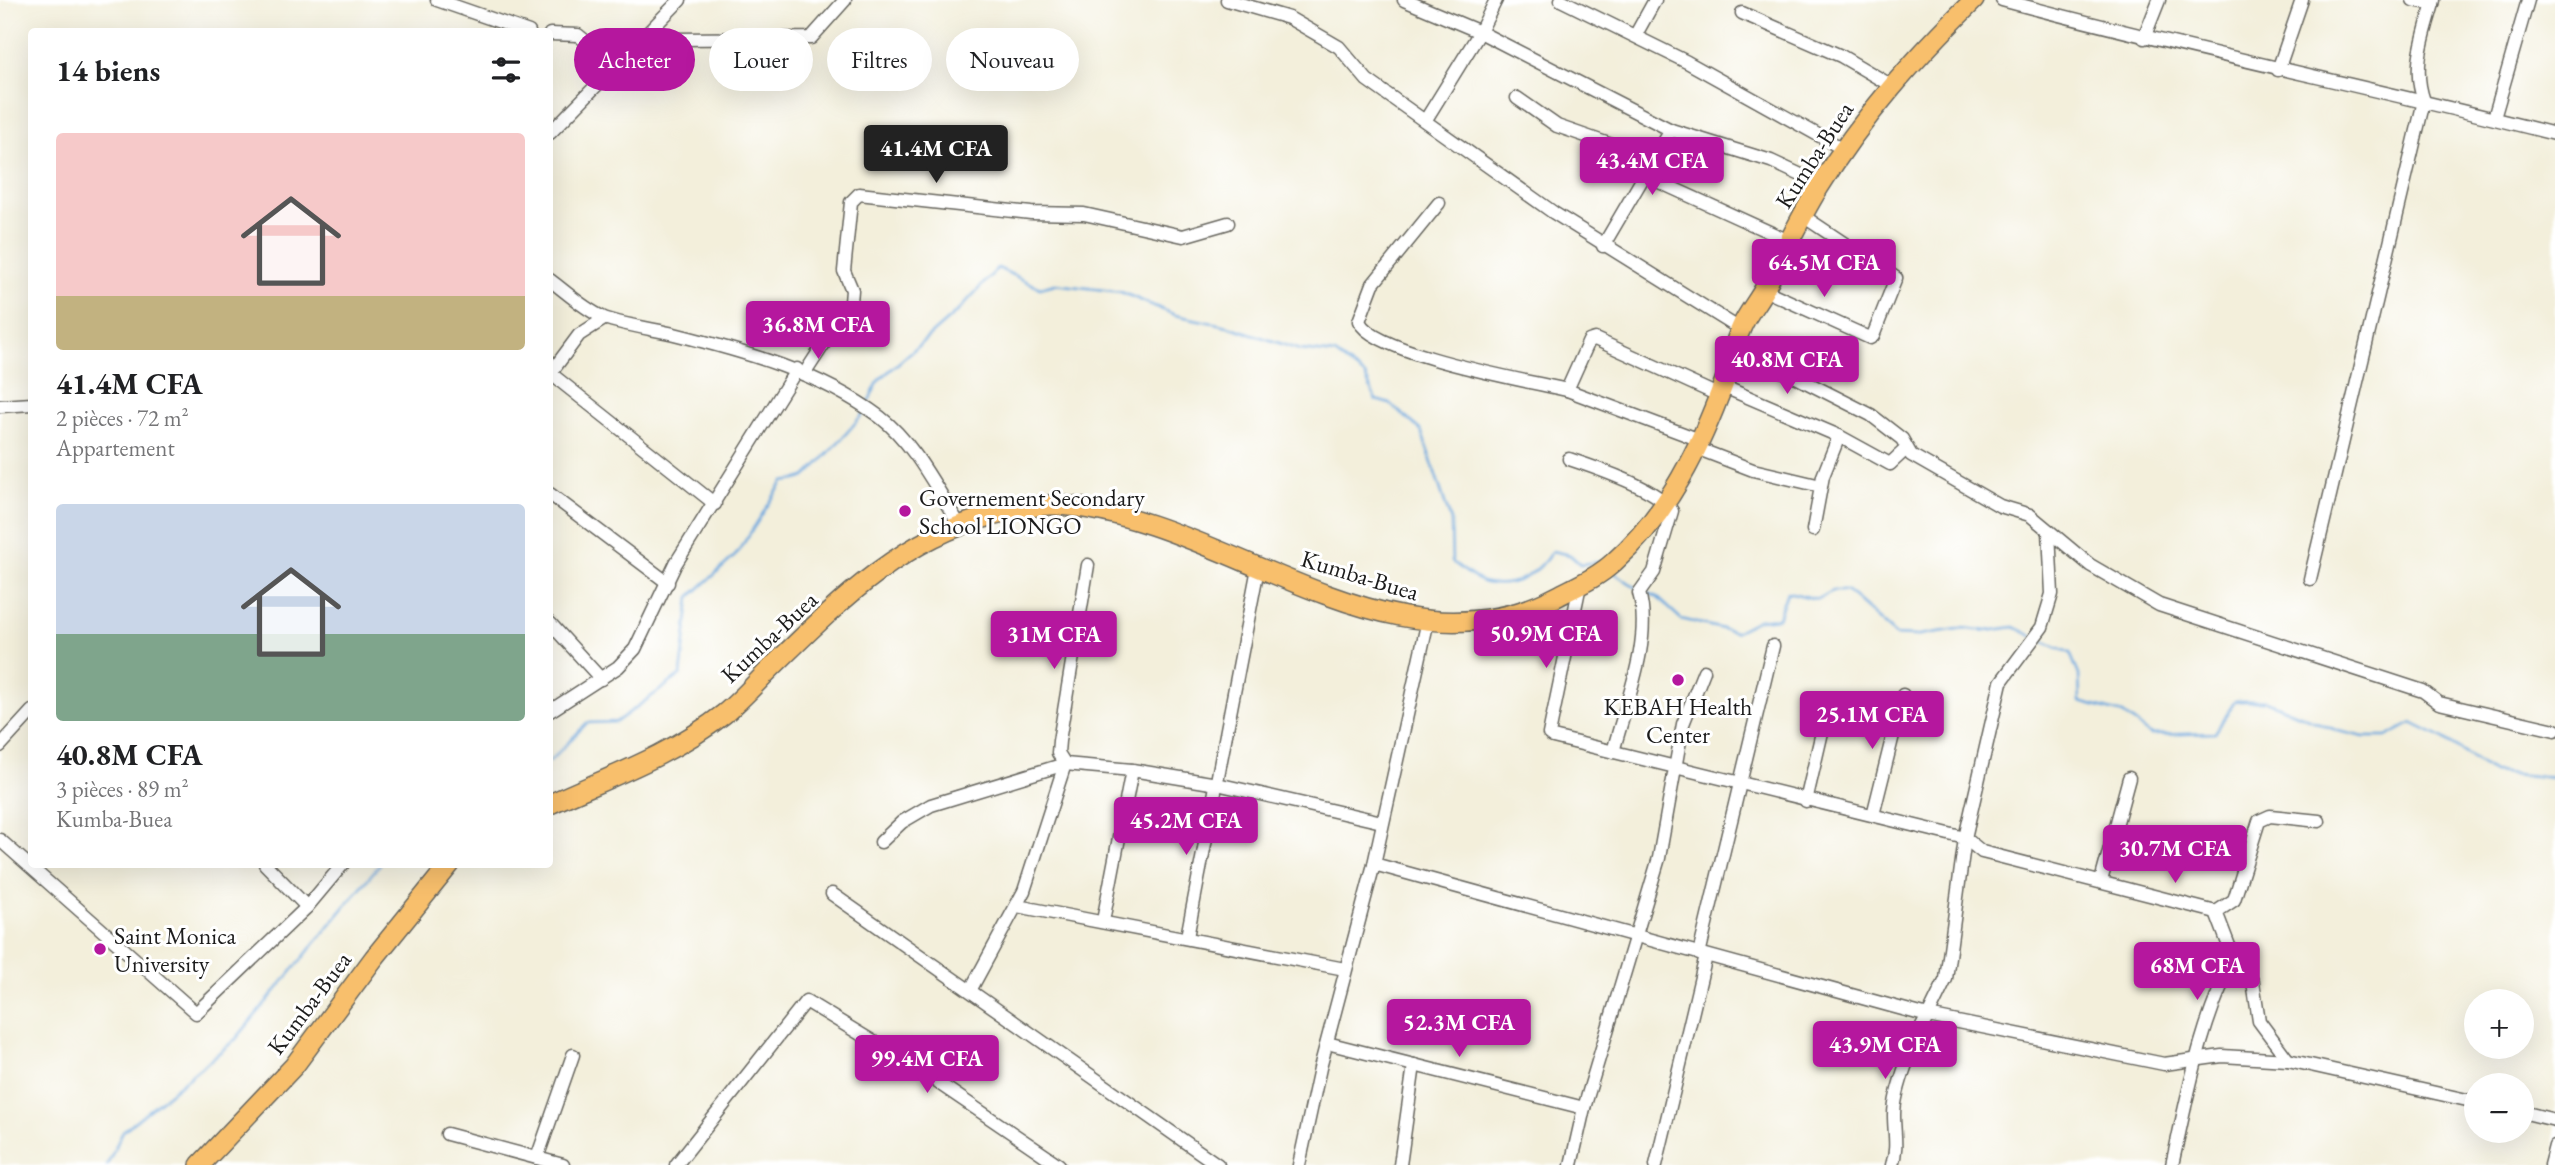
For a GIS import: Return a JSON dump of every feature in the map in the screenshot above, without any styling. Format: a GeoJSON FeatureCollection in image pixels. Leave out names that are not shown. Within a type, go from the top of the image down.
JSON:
{"type":"FeatureCollection","features":[{"type":"Feature","properties":{"kind":"highway","name":"Kumba-Buea"},"geometry":{"type":"LineString","coordinates":[[553,803],[651,759],[726,712],[813,628],[898,555],[959,524],[1023,508],[1056,505],[1144,524],[1343,600],[1403,617],[1457,622],[1496,619],[1537,607],[1580,584],[1615,562],[1667,504],[1698,444],[1720,391],[1740,329],[1764,290],[1820,184],[1892,86],[1974,0]]}},
{"type":"Feature","properties":{"kind":"highway","name":"Kumba-Buea"},"geometry":{"type":"LineString","coordinates":[[200,1165],[294,1066],[374,958],[447,868]]}},
{"type":"Feature","properties":{"kind":"street"},"geometry":{"type":"LineString","coordinates":[[437,0],[518,28]]}},
{"type":"Feature","properties":{"kind":"street"},"geometry":{"type":"LineString","coordinates":[[653,28],[680,0]]}},
{"type":"Feature","properties":{"kind":"street"},"geometry":{"type":"LineString","coordinates":[[695,39],[811,38],[817,35],[845,0]]}},
{"type":"Feature","properties":{"kind":"street"},"geometry":{"type":"LineString","coordinates":[[1227,0],[1289,18],[1339,47],[1367,80],[1425,121],[1603,246],[1740,329]]}},
{"type":"Feature","properties":{"kind":"street"},"geometry":{"type":"LineString","coordinates":[[1404,0],[1480,32],[1671,130],[1771,161],[1820,184]]}},
{"type":"Feature","properties":{"kind":"street"},"geometry":{"type":"LineString","coordinates":[[1425,121],[1480,32],[1496,0]]}},
{"type":"Feature","properties":{"kind":"street"},"geometry":{"type":"LineString","coordinates":[[1561,0],[1687,62],[1845,150]]}},
{"type":"Feature","properties":{"kind":"street"},"geometry":{"type":"LineString","coordinates":[[1635,36],[1655,0]]}},
{"type":"Feature","properties":{"kind":"street"},"geometry":{"type":"LineString","coordinates":[[2002,0],[2144,38],[2424,101],[2555,134]]}},
{"type":"Feature","properties":{"kind":"street"},"geometry":{"type":"LineString","coordinates":[[2144,38],[2159,0]]}},
{"type":"Feature","properties":{"kind":"street"},"geometry":{"type":"LineString","coordinates":[[2278,70],[2302,0]]}},
{"type":"Feature","properties":{"kind":"street"},"geometry":{"type":"LineString","coordinates":[[2310,579],[2424,101],[2417,83],[2417,64],[2433,2],[2413,0]]}},
{"type":"Feature","properties":{"kind":"street"},"geometry":{"type":"LineString","coordinates":[[2494,118],[2528,0]]}},
{"type":"Feature","properties":{"kind":"street"},"geometry":{"type":"LineString","coordinates":[[1742,13],[1841,56],[1892,86]]}},
{"type":"Feature","properties":{"kind":"street"},"geometry":{"type":"LineString","coordinates":[[553,34],[574,35]]}},
{"type":"Feature","properties":{"kind":"street"},"geometry":{"type":"LineString","coordinates":[[553,130],[591,91]]}},
{"type":"Feature","properties":{"kind":"street"},"geometry":{"type":"LineString","coordinates":[[1517,98],[1557,126],[1655,160]]}},
{"type":"Feature","properties":{"kind":"street"},"geometry":{"type":"LineString","coordinates":[[1603,246],[1671,130]]}},
{"type":"Feature","properties":{"kind":"street"},"geometry":{"type":"LineString","coordinates":[[1646,176],[1789,241]]}},
{"type":"Feature","properties":{"kind":"street"},"geometry":{"type":"LineString","coordinates":[[553,709],[601,679],[635,649],[676,563],[801,371],[851,302],[852,290],[844,271],[851,202],[859,194],[1031,213],[1084,214],[1183,236],[1228,223]]}},
{"type":"Feature","properties":{"kind":"street"},"geometry":{"type":"LineString","coordinates":[[1439,203],[1373,284],[1359,321],[1362,328],[1427,358],[1567,390],[1698,444],[1753,470],[1821,486]]}},
{"type":"Feature","properties":{"kind":"street"},"geometry":{"type":"LineString","coordinates":[[1764,290],[1870,338],[1874,336],[1896,278],[1802,216]]}},
{"type":"Feature","properties":{"kind":"street"},"geometry":{"type":"LineString","coordinates":[[553,282],[604,319],[711,343],[801,371],[880,418],[917,458],[959,524]]}},
{"type":"Feature","properties":{"kind":"street"},"geometry":{"type":"LineString","coordinates":[[553,370],[579,335],[604,319]]}},
{"type":"Feature","properties":{"kind":"street"},"geometry":{"type":"LineString","coordinates":[[1567,390],[1592,339],[1839,436],[1889,464],[1906,449]]}},
{"type":"Feature","properties":{"kind":"street"},"geometry":{"type":"LineString","coordinates":[[1734,352],[1794,376],[1871,415],[1902,439],[1906,449],[1992,502],[2030,515],[2096,569],[2167,609],[2232,627],[2423,691],[2439,703],[2555,730]]}},
{"type":"Feature","properties":{"kind":"street"},"geometry":{"type":"LineString","coordinates":[[553,376],[715,504]]}},
{"type":"Feature","properties":{"kind":"street"},"geometry":{"type":"LineString","coordinates":[[0,406],[28,404]]}},
{"type":"Feature","properties":{"kind":"street"},"geometry":{"type":"LineString","coordinates":[[1813,530],[1821,486],[1839,436]]}},
{"type":"Feature","properties":{"kind":"street"},"geometry":{"type":"LineString","coordinates":[[1569,459],[1605,472],[1667,504],[1672,511],[1654,572],[1639,593],[1644,610],[1644,631],[1613,752]]}},
{"type":"Feature","properties":{"kind":"street"},"geometry":{"type":"LineString","coordinates":[[553,496],[668,583]]}},
{"type":"Feature","properties":{"kind":"street"},"geometry":{"type":"LineString","coordinates":[[1892,1165],[1896,1149],[1895,1104],[1914,1039],[1946,979],[1965,838],[2001,682],[2033,642],[2050,604],[2053,586],[2049,531]]}},
{"type":"Feature","properties":{"kind":"street"},"geometry":{"type":"LineString","coordinates":[[1065,764],[1058,753],[1088,565]]}},
{"type":"Feature","properties":{"kind":"street"},"geometry":{"type":"LineString","coordinates":[[1187,937],[1258,568]]}},
{"type":"Feature","properties":{"kind":"street"},"geometry":{"type":"LineString","coordinates":[[1580,584],[1549,734],[1675,769],[1965,838],[1982,852],[2216,912],[2234,900],[2259,821],[2270,817],[2319,821]]}},
{"type":"Feature","properties":{"kind":"street"},"geometry":{"type":"LineString","coordinates":[[1299,1165],[1326,1043],[1374,864],[1428,620]]}},
{"type":"Feature","properties":{"kind":"street"},"geometry":{"type":"LineString","coordinates":[[553,626],[601,679]]}},
{"type":"Feature","properties":{"kind":"street"},"geometry":{"type":"LineString","coordinates":[[1656,1165],[1773,646]]}},
{"type":"Feature","properties":{"kind":"street"},"geometry":{"type":"LineString","coordinates":[[1571,1165],[1584,1108],[1659,858],[1683,724],[1704,671]]}},
{"type":"Feature","properties":{"kind":"street"},"geometry":{"type":"LineString","coordinates":[[1872,815],[1903,695]]}},
{"type":"Feature","properties":{"kind":"street"},"geometry":{"type":"LineString","coordinates":[[1806,801],[1829,702]]}},
{"type":"Feature","properties":{"kind":"street"},"geometry":{"type":"LineString","coordinates":[[0,746],[28,714]]}},
{"type":"Feature","properties":{"kind":"street"},"geometry":{"type":"LineString","coordinates":[[971,989],[1017,906],[1065,764]]}},
{"type":"Feature","properties":{"kind":"street"},"geometry":{"type":"LineString","coordinates":[[881,842],[902,821],[930,805],[1065,764],[1132,770],[1217,784],[1382,822]]}},
{"type":"Feature","properties":{"kind":"street"},"geometry":{"type":"LineString","coordinates":[[1103,921],[1132,770]]}},
{"type":"Feature","properties":{"kind":"street"},"geometry":{"type":"LineString","coordinates":[[2102,881],[2129,778]]}},
{"type":"Feature","properties":{"kind":"street"},"geometry":{"type":"LineString","coordinates":[[0,840],[28,865]]}},
{"type":"Feature","properties":{"kind":"street"},"geometry":{"type":"LineString","coordinates":[[1374,864],[1928,1016],[2164,1064],[2222,1056],[2288,1060],[2464,1099]]}},
{"type":"Feature","properties":{"kind":"street"},"geometry":{"type":"LineString","coordinates":[[32,868],[196,1013],[307,907],[340,868]]}},
{"type":"Feature","properties":{"kind":"street"},"geometry":{"type":"LineString","coordinates":[[269,868],[307,907]]}},
{"type":"Feature","properties":{"kind":"street"},"geometry":{"type":"LineString","coordinates":[[832,894],[971,989],[1218,1165]]}},
{"type":"Feature","properties":{"kind":"street"},"geometry":{"type":"LineString","coordinates":[[1017,906],[1345,969]]}},
{"type":"Feature","properties":{"kind":"street"},"geometry":{"type":"LineString","coordinates":[[2216,912],[2234,959],[2251,976],[2259,1021],[2265,1033],[2288,1060]]}},
{"type":"Feature","properties":{"kind":"street"},"geometry":{"type":"LineString","coordinates":[[2172,1165],[2195,1060],[2221,982],[2234,959]]}},
{"type":"Feature","properties":{"kind":"street"},"geometry":{"type":"LineString","coordinates":[[676,1165],[806,1001],[918,1069],[1059,1165]]}},
{"type":"Feature","properties":{"kind":"street"},"geometry":{"type":"LineString","coordinates":[[1326,1043],[1584,1108]]}},
{"type":"Feature","properties":{"kind":"street"},"geometry":{"type":"LineString","coordinates":[[537,1158],[573,1055]]}},
{"type":"Feature","properties":{"kind":"street"},"geometry":{"type":"LineString","coordinates":[[1400,1165],[1414,1065]]}},
{"type":"Feature","properties":{"kind":"street"},"geometry":{"type":"LineString","coordinates":[[2534,1115],[2555,1120]]}},
{"type":"Feature","properties":{"kind":"street"},"geometry":{"type":"LineString","coordinates":[[447,1134],[563,1165]]}},
{"type":"Feature","properties":{"kind":"street"},"geometry":{"type":"LineString","coordinates":[[2550,1165],[2555,1146]]}},
{"type":"Feature","properties":{"kind":"waterway"},"geometry":{"type":"LineString","coordinates":[[868,403],[879,380],[959,310],[998,268],[1040,288],[1055,284],[1121,292],[1175,315],[1228,326],[1300,350],[1335,354],[1365,376],[1376,400],[1390,404],[1421,430],[1451,521],[1452,562],[1477,580],[1496,584],[1515,582],[1540,567],[1552,551],[1570,555],[1580,564],[1600,562]]}},
{"type":"Feature","properties":{"kind":"waterway"},"geometry":{"type":"LineString","coordinates":[[553,758],[587,723],[616,722],[681,675],[690,597],[736,555],[783,482],[805,477],[863,413]]}},
{"type":"Feature","properties":{"kind":"waterway"},"geometry":{"type":"LineString","coordinates":[[1613,572],[1637,588]]}},
{"type":"Feature","properties":{"kind":"waterway"},"geometry":{"type":"LineString","coordinates":[[1646,592],[1657,597],[1681,619],[1735,632],[1758,620],[1778,618],[1787,592],[1817,599],[1833,591],[1846,591],[1896,635],[1914,636],[1964,628],[1987,631],[2014,627],[2032,636]]}},
{"type":"Feature","properties":{"kind":"waterway"},"geometry":{"type":"LineString","coordinates":[[2038,639],[2070,653],[2079,675],[2080,702],[2123,714],[2151,735],[2215,733],[2235,701],[2266,701],[2338,731],[2364,737],[2386,737],[2412,723],[2442,738],[2493,772],[2555,778]]}},
{"type":"Feature","properties":{"kind":"waterway"},"geometry":{"type":"LineString","coordinates":[[107,1165],[123,1131],[236,1039],[377,868]]}},
{"type":"Feature","properties":{"kind":"place","name":"Governement Secondary School LIONGO"},"geometry":{"type":"Point","coordinates":[905,511]}},
{"type":"Feature","properties":{"kind":"place","name":"KEBAH Health Center"},"geometry":{"type":"Point","coordinates":[1678,680]}},
{"type":"Feature","properties":{"kind":"place","name":"Saint Monica University"},"geometry":{"type":"Point","coordinates":[100,949]}}]}
